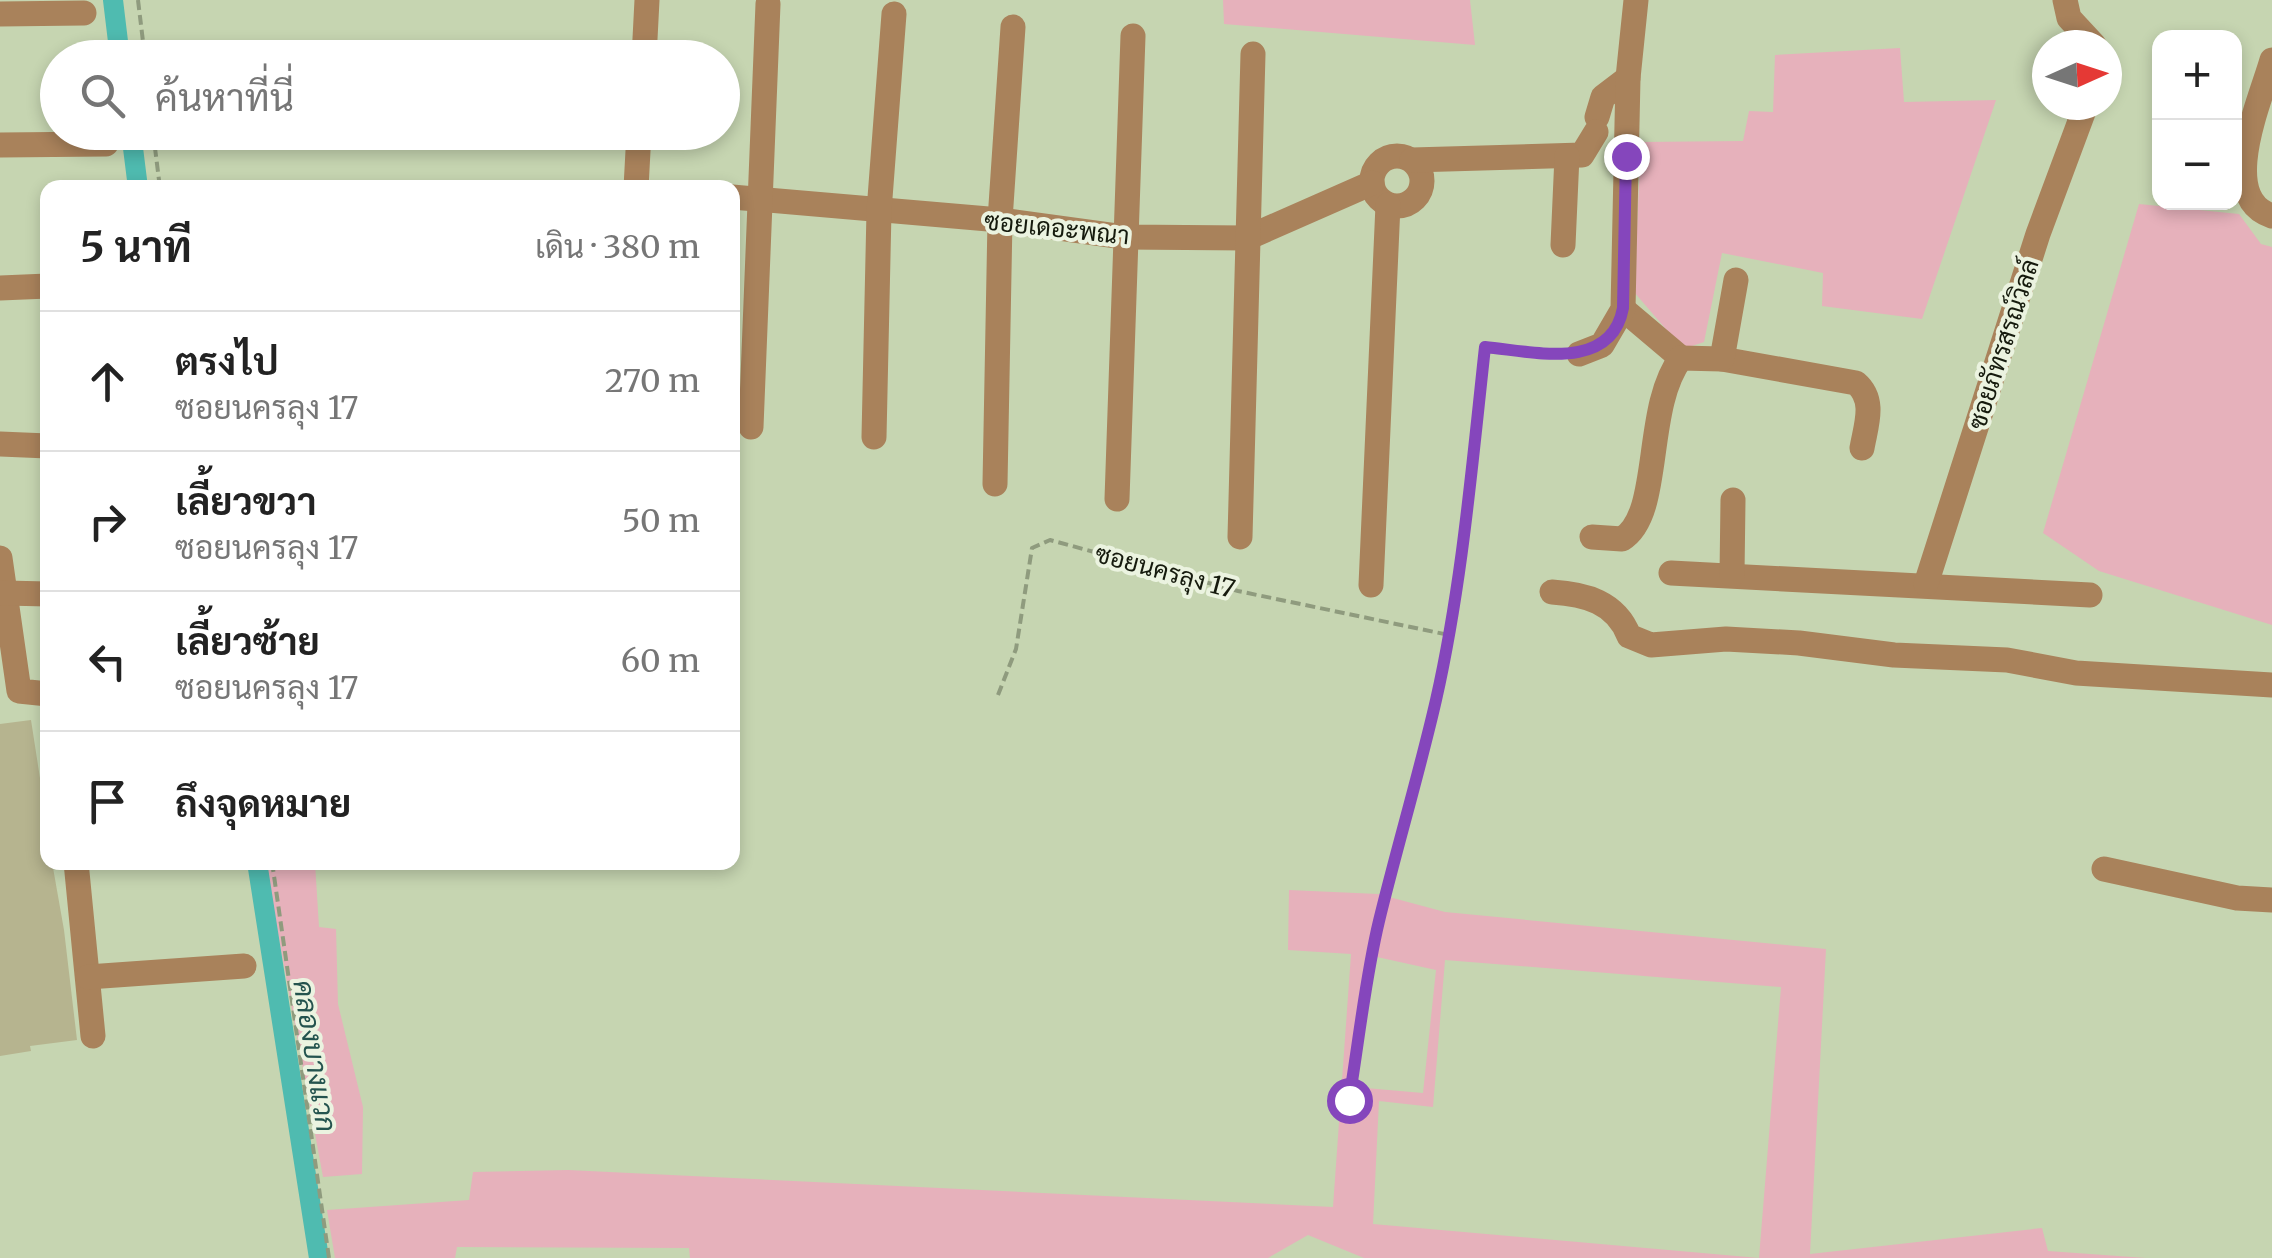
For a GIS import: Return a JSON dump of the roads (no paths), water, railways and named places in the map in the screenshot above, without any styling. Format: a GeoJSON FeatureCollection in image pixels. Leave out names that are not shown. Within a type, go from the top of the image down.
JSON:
{"type":"FeatureCollection","features":[{"type":"Feature","properties":{"kind":"street"},"geometry":{"type":"LineString","coordinates":[[645,40],[647,0]]}},
{"type":"Feature","properties":{"kind":"street"},"geometry":{"type":"LineString","coordinates":[[1579,354],[1602,345],[1623,308],[1628,78],[1636,0]]}},
{"type":"Feature","properties":{"kind":"street"},"geometry":{"type":"LineString","coordinates":[[2065,0],[2069,18],[2080,30]]}},
{"type":"Feature","properties":{"kind":"street"},"geometry":{"type":"LineString","coordinates":[[752,427],[768,4]]}},
{"type":"Feature","properties":{"kind":"street"},"geometry":{"type":"LineString","coordinates":[[0,14],[84,13]]}},
{"type":"Feature","properties":{"kind":"street"},"geometry":{"type":"LineString","coordinates":[[874,437],[879,210],[894,14]]}},
{"type":"Feature","properties":{"kind":"street"},"geometry":{"type":"LineString","coordinates":[[995,484],[1000,220],[1013,26]]}},
{"type":"Feature","properties":{"kind":"street"},"geometry":{"type":"LineString","coordinates":[[1117,499],[1133,36]]}},
{"type":"Feature","properties":{"kind":"street"},"geometry":{"type":"LineString","coordinates":[[1240,536],[1253,54]]}},
{"type":"Feature","properties":{"kind":"street"},"geometry":{"type":"LineString","coordinates":[[2272,60],[2241,170],[2247,195],[2261,212],[2272,216]]}},
{"type":"Feature","properties":{"kind":"street"},"geometry":{"type":"LineString","coordinates":[[1563,245],[1567,156],[1582,155],[1603,98],[1628,78]]}},
{"type":"Feature","properties":{"kind":"street","name":"ซอยภัทรสรณ์วิลล์"},"geometry":{"type":"LineString","coordinates":[[1926,584],[2038,234],[2080,120]]}},
{"type":"Feature","properties":{"kind":"street"},"geometry":{"type":"LineString","coordinates":[[0,146],[40,145]]}},
{"type":"Feature","properties":{"kind":"street"},"geometry":{"type":"LineString","coordinates":[[636,180],[638,150]]}},
{"type":"Feature","properties":{"kind":"street","name":"ซอยเดอะพณา"},"geometry":{"type":"LineString","coordinates":[[740,197],[1000,220],[1124,238],[1247,238],[1372,184],[1375,169],[1386,158],[1567,156]]}},
{"type":"Feature","properties":{"kind":"street"},"geometry":{"type":"LineString","coordinates":[[1372,184],[1377,197],[1388,205],[1404,206],[1418,197],[1422,173],[1412,160]]}},
{"type":"Feature","properties":{"kind":"street"},"geometry":{"type":"LineString","coordinates":[[1372,585],[1388,205]]}},
{"type":"Feature","properties":{"kind":"street"},"geometry":{"type":"LineString","coordinates":[[1722,359],[1736,280]]}},
{"type":"Feature","properties":{"kind":"street"},"geometry":{"type":"LineString","coordinates":[[0,288],[40,286]]}},
{"type":"Feature","properties":{"kind":"street"},"geometry":{"type":"LineString","coordinates":[[1623,308],[1680,358],[1722,359],[1856,383],[1866,392],[1869,404],[1862,448]]}},
{"type":"Feature","properties":{"kind":"street"},"geometry":{"type":"LineString","coordinates":[[1592,537],[1622,539],[1637,528],[1646,501],[1659,400],[1665,380],[1680,358]]}},
{"type":"Feature","properties":{"kind":"street"},"geometry":{"type":"LineString","coordinates":[[0,444],[40,446]]}},
{"type":"Feature","properties":{"kind":"street"},"geometry":{"type":"LineString","coordinates":[[1732,575],[1733,500]]}},
{"type":"Feature","properties":{"kind":"street"},"geometry":{"type":"LineString","coordinates":[[0,558],[9,691],[40,693]]}},
{"type":"Feature","properties":{"kind":"street"},"geometry":{"type":"LineString","coordinates":[[1671,573],[2090,595]]}},
{"type":"Feature","properties":{"kind":"street"},"geometry":{"type":"LineString","coordinates":[[1552,592],[1597,599],[1625,626],[1629,636],[1652,645],[1726,639],[1799,643],[1894,655],[2007,660],[2076,674],[2272,686]]}},
{"type":"Feature","properties":{"kind":"street"},"geometry":{"type":"LineString","coordinates":[[4,593],[40,594]]}},
{"type":"Feature","properties":{"kind":"street"},"geometry":{"type":"LineString","coordinates":[[2104,869],[2237,898],[2272,900]]}},
{"type":"Feature","properties":{"kind":"street"},"geometry":{"type":"LineString","coordinates":[[77,870],[93,1036]]}},
{"type":"Feature","properties":{"kind":"street"},"geometry":{"type":"LineString","coordinates":[[88,977],[244,966]]}},
{"type":"Feature","properties":{"kind":"waterway","name":"คลองบางแวก"},"geometry":{"type":"LineString","coordinates":[[113,0],[118,40]]}},
{"type":"Feature","properties":{"kind":"waterway","name":"คลองบางแวก"},"geometry":{"type":"LineString","coordinates":[[133,150],[137,180]]}},
{"type":"Feature","properties":{"kind":"waterway","name":"คลองบางแวก"},"geometry":{"type":"LineString","coordinates":[[258,870],[319,1258]]}}]}
